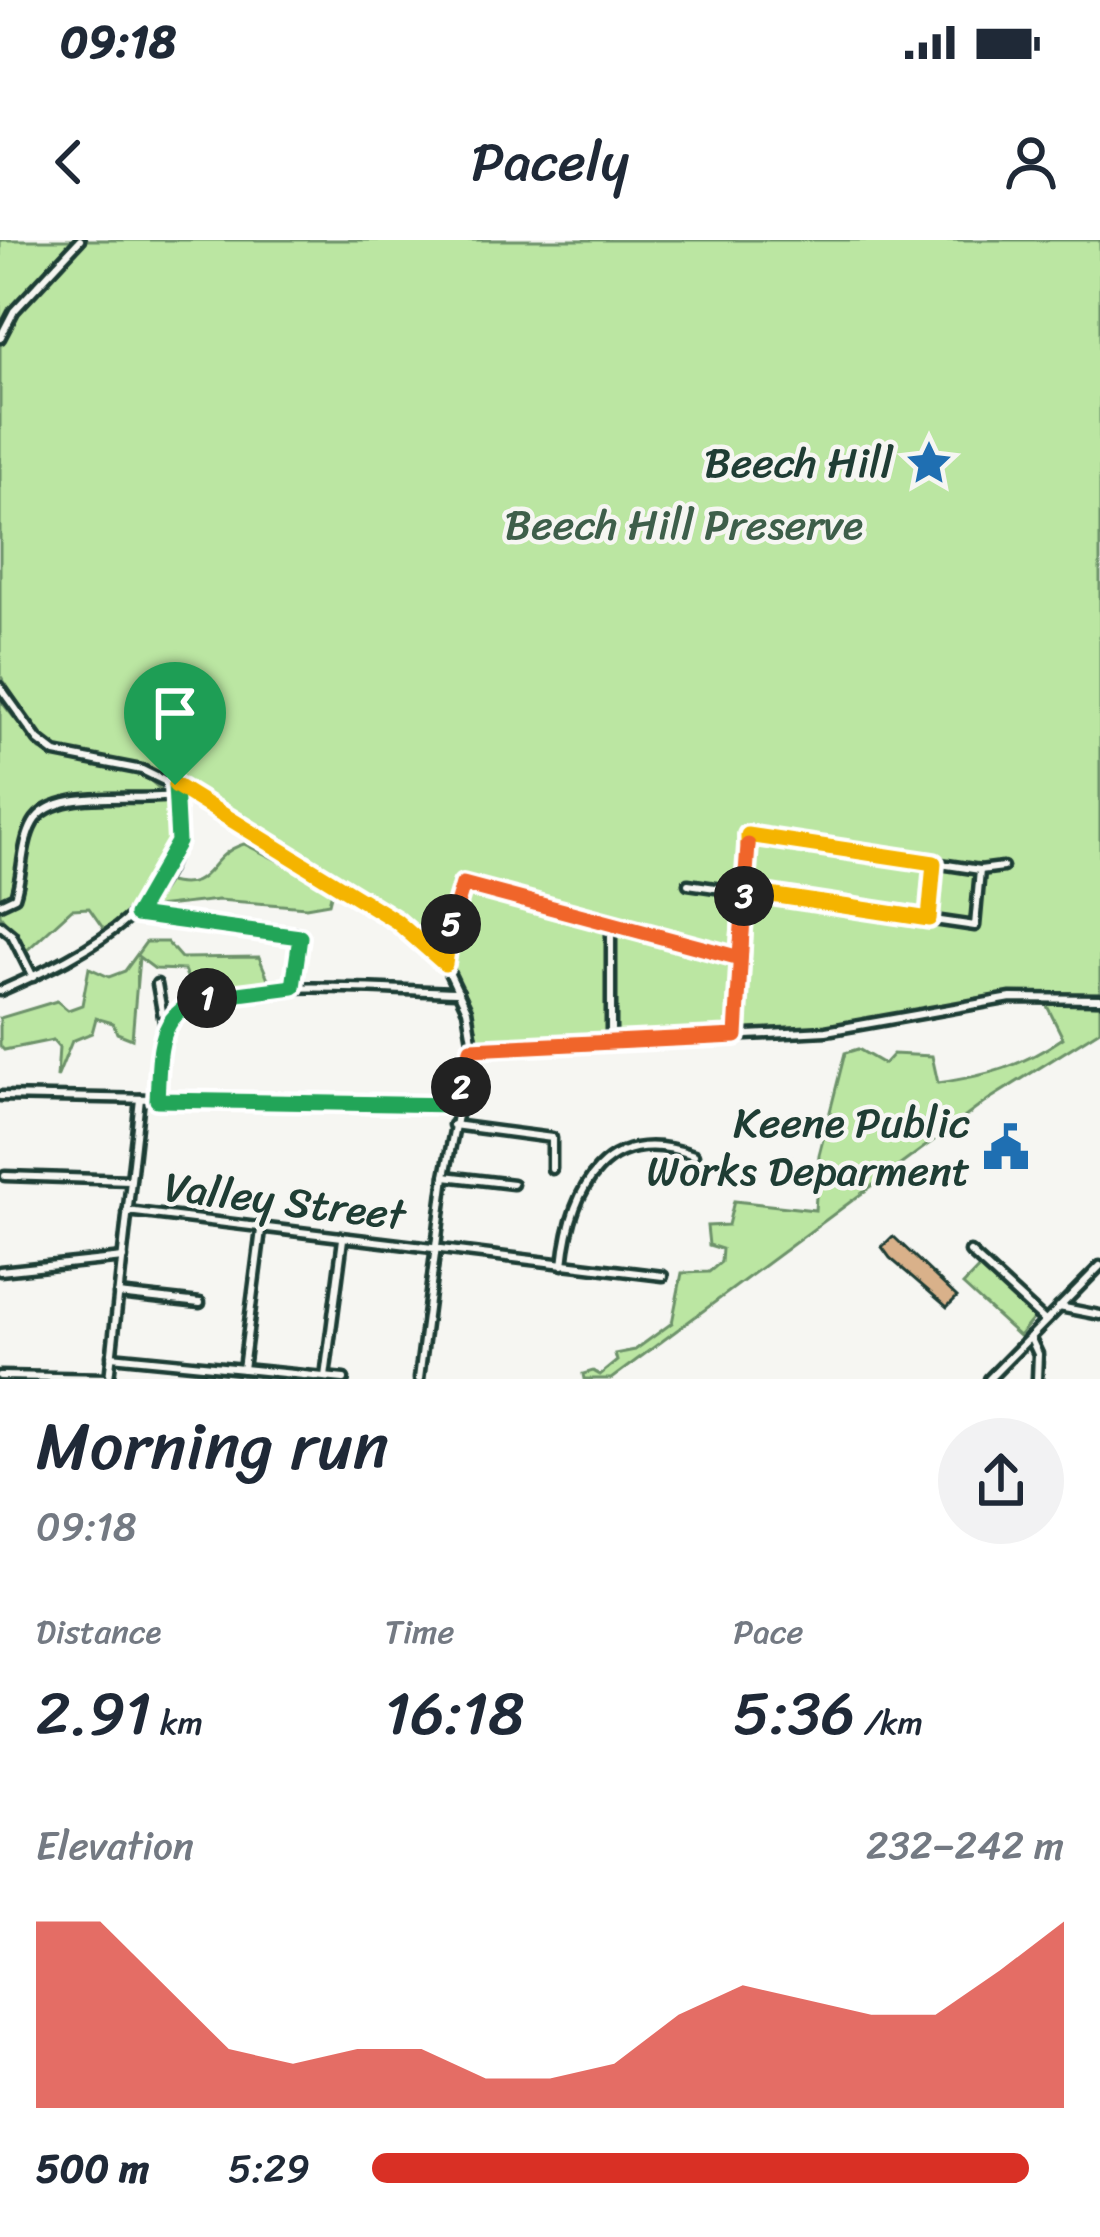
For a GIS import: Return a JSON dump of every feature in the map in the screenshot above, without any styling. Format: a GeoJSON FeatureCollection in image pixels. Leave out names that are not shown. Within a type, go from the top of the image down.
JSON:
{"type":"FeatureCollection","features":[{"type":"Feature","properties":{"kind":"street"},"geometry":{"type":"LineString","coordinates":[[0,338],[3,321],[80,240]]}},
{"type":"Feature","properties":{"kind":"street"},"geometry":{"type":"LineString","coordinates":[[0,687],[38,740],[55,753],[142,770],[175,785],[396,921],[445,964],[470,1019],[471,1049],[453,1125],[419,1379]]}},
{"type":"Feature","properties":{"kind":"street"},"geometry":{"type":"LineString","coordinates":[[0,991],[33,977],[136,915],[178,842],[175,785]]}},
{"type":"Feature","properties":{"kind":"street"},"geometry":{"type":"LineString","coordinates":[[0,904],[15,897],[31,826],[47,808],[78,800],[177,795]]}},
{"type":"Feature","properties":{"kind":"street"},"geometry":{"type":"LineString","coordinates":[[736,1036],[748,835],[980,870],[1003,867]]}},
{"type":"Feature","properties":{"kind":"street"},"geometry":{"type":"LineString","coordinates":[[929,919],[934,863]]}},
{"type":"Feature","properties":{"kind":"street"},"geometry":{"type":"LineString","coordinates":[[688,884],[975,926],[980,870]]}},
{"type":"Feature","properties":{"kind":"street"},"geometry":{"type":"LineString","coordinates":[[445,964],[460,884],[740,958]]}},
{"type":"Feature","properties":{"kind":"street"},"geometry":{"type":"LineString","coordinates":[[136,915],[296,934],[300,943],[293,987]]}},
{"type":"Feature","properties":{"kind":"street"},"geometry":{"type":"LineString","coordinates":[[0,925],[12,935],[33,977]]}},
{"type":"Feature","properties":{"kind":"street"},"geometry":{"type":"LineString","coordinates":[[611,925],[611,1044]]}},
{"type":"Feature","properties":{"kind":"street"},"geometry":{"type":"LineString","coordinates":[[157,984],[164,1028],[157,1100]]}},
{"type":"Feature","properties":{"kind":"street"},"geometry":{"type":"LineString","coordinates":[[164,1028],[187,1004],[293,987],[458,992]]}},
{"type":"Feature","properties":{"kind":"street"},"geometry":{"type":"LineString","coordinates":[[471,1049],[844,1029],[1011,998],[1100,999]]}},
{"type":"Feature","properties":{"kind":"street"},"geometry":{"type":"LineString","coordinates":[[0,1096],[457,1105]]}},
{"type":"Feature","properties":{"kind":"street"},"geometry":{"type":"LineString","coordinates":[[0,1376],[109,1379],[140,1099]]}},
{"type":"Feature","properties":{"kind":"street"},"geometry":{"type":"LineString","coordinates":[[453,1125],[552,1138],[552,1169]]}},
{"type":"Feature","properties":{"kind":"street"},"geometry":{"type":"LineString","coordinates":[[563,1265],[575,1198],[604,1164],[646,1144],[694,1155]]}},
{"type":"Feature","properties":{"kind":"street"},"geometry":{"type":"LineString","coordinates":[[5,1176],[130,1180]]}},
{"type":"Feature","properties":{"kind":"street"},"geometry":{"type":"LineString","coordinates":[[445,1176],[513,1184]]}},
{"type":"Feature","properties":{"kind":"street","name":"Valley Street"},"geometry":{"type":"LineString","coordinates":[[127,1211],[663,1276]]}},
{"type":"Feature","properties":{"kind":"street"},"geometry":{"type":"LineString","coordinates":[[243,1369],[261,1228]]}},
{"type":"Feature","properties":{"kind":"street"},"geometry":{"type":"LineString","coordinates":[[325,1377],[343,1239]]}},
{"type":"Feature","properties":{"kind":"street"},"geometry":{"type":"LineString","coordinates":[[970,1252],[1045,1321]]}},
{"type":"Feature","properties":{"kind":"street"},"geometry":{"type":"LineString","coordinates":[[0,1271],[123,1258]]}},
{"type":"Feature","properties":{"kind":"street"},"geometry":{"type":"LineString","coordinates":[[989,1379],[1100,1265]]}},
{"type":"Feature","properties":{"kind":"street"},"geometry":{"type":"LineString","coordinates":[[118,1294],[200,1303]]}},
{"type":"Feature","properties":{"kind":"street"},"geometry":{"type":"LineString","coordinates":[[1059,1307],[1100,1315]]}},
{"type":"Feature","properties":{"kind":"street"},"geometry":{"type":"LineString","coordinates":[[1030,1337],[1038,1354],[1037,1379]]}},
{"type":"Feature","properties":{"kind":"street"},"geometry":{"type":"LineString","coordinates":[[111,1356],[344,1379]]}},
{"type":"Feature","properties":{"kind":"green space"},"geometry":{"type":"Polygon","coordinates":[[[0,240],[76,240],[8,312],[0,328],[0,240]]]}},
{"type":"Feature","properties":{"kind":"green space","name":"Beech Hill Preserve"},"geometry":{"type":"Polygon","coordinates":[[[84,240],[1100,240],[1100,995],[986,998],[837,1027],[486,1046],[476,1041],[471,1010],[459,981],[419,933],[157,773],[56,749],[40,737],[0,675],[0,345],[9,323],[84,240]]]}},
{"type":"Feature","properties":{"kind":"green space"},"geometry":{"type":"Polygon","coordinates":[[[0,700],[40,750],[145,776],[171,799],[174,819],[168,857],[148,891],[105,931],[89,908],[72,909],[26,951],[0,915],[0,700]]]}},
{"type":"Feature","properties":{"kind":"green space"},"geometry":{"type":"Polygon","coordinates":[[[244,844],[322,882],[332,891],[329,903],[306,907],[218,900],[147,908],[165,881],[181,884],[201,879],[222,857],[244,844]]]}},
{"type":"Feature","properties":{"kind":"green space"},"geometry":{"type":"Polygon","coordinates":[[[146,942],[167,942],[181,958],[259,957],[269,981],[195,995],[184,970],[155,969],[139,957],[132,1039],[117,1033],[113,1023],[96,1018],[92,1033],[72,1041],[57,1078],[59,1047],[53,1040],[4,1050],[0,1046],[0,1018],[57,1001],[68,1010],[82,1005],[89,968],[109,977],[125,971],[146,942]]]}},
{"type":"Feature","properties":{"kind":"green space"},"geometry":{"type":"Polygon","coordinates":[[[1045,1002],[1100,1005],[1100,1030],[988,1100],[611,1379],[584,1379],[583,1374],[593,1371],[600,1375],[617,1361],[615,1354],[635,1350],[672,1323],[682,1273],[709,1272],[721,1262],[722,1249],[709,1245],[707,1226],[728,1225],[734,1201],[815,1210],[819,1155],[845,1053],[858,1049],[884,1064],[893,1054],[932,1056],[938,1083],[989,1073],[1063,1038],[1045,1002]]]}},
{"type":"Feature","properties":{"kind":"green space"},"geometry":{"type":"Polygon","coordinates":[[[980,1267],[1034,1318],[1019,1336],[963,1285],[980,1267]]]}},
{"type":"Feature","properties":{"kind":"building"},"geometry":{"type":"Polygon","coordinates":[[[893,1236],[957,1297],[947,1307],[890,1258],[882,1247],[893,1236]]]}},
{"type":"Feature","properties":{"kind":"place","name":"Beech Hill"},"geometry":{"type":"Point","coordinates":[929,463]}},
{"type":"Feature","properties":{"kind":"place","name":"Keene Public Works Deparment"},"geometry":{"type":"Point","coordinates":[1006,1147]}},
{"type":"Feature","properties":{"kind":"route"},"geometry":{"type":"LineString","coordinates":[[175,785],[181,811],[178,842],[169,865],[136,915],[296,934],[300,942],[293,987],[227,993],[187,1004],[174,1013],[162,1037],[157,1100],[457,1105],[471,1049],[736,1036],[744,891],[929,919],[934,863],[748,835],[744,891],[740,958],[460,884],[445,964],[429,945],[396,921],[175,785]]}}]}
